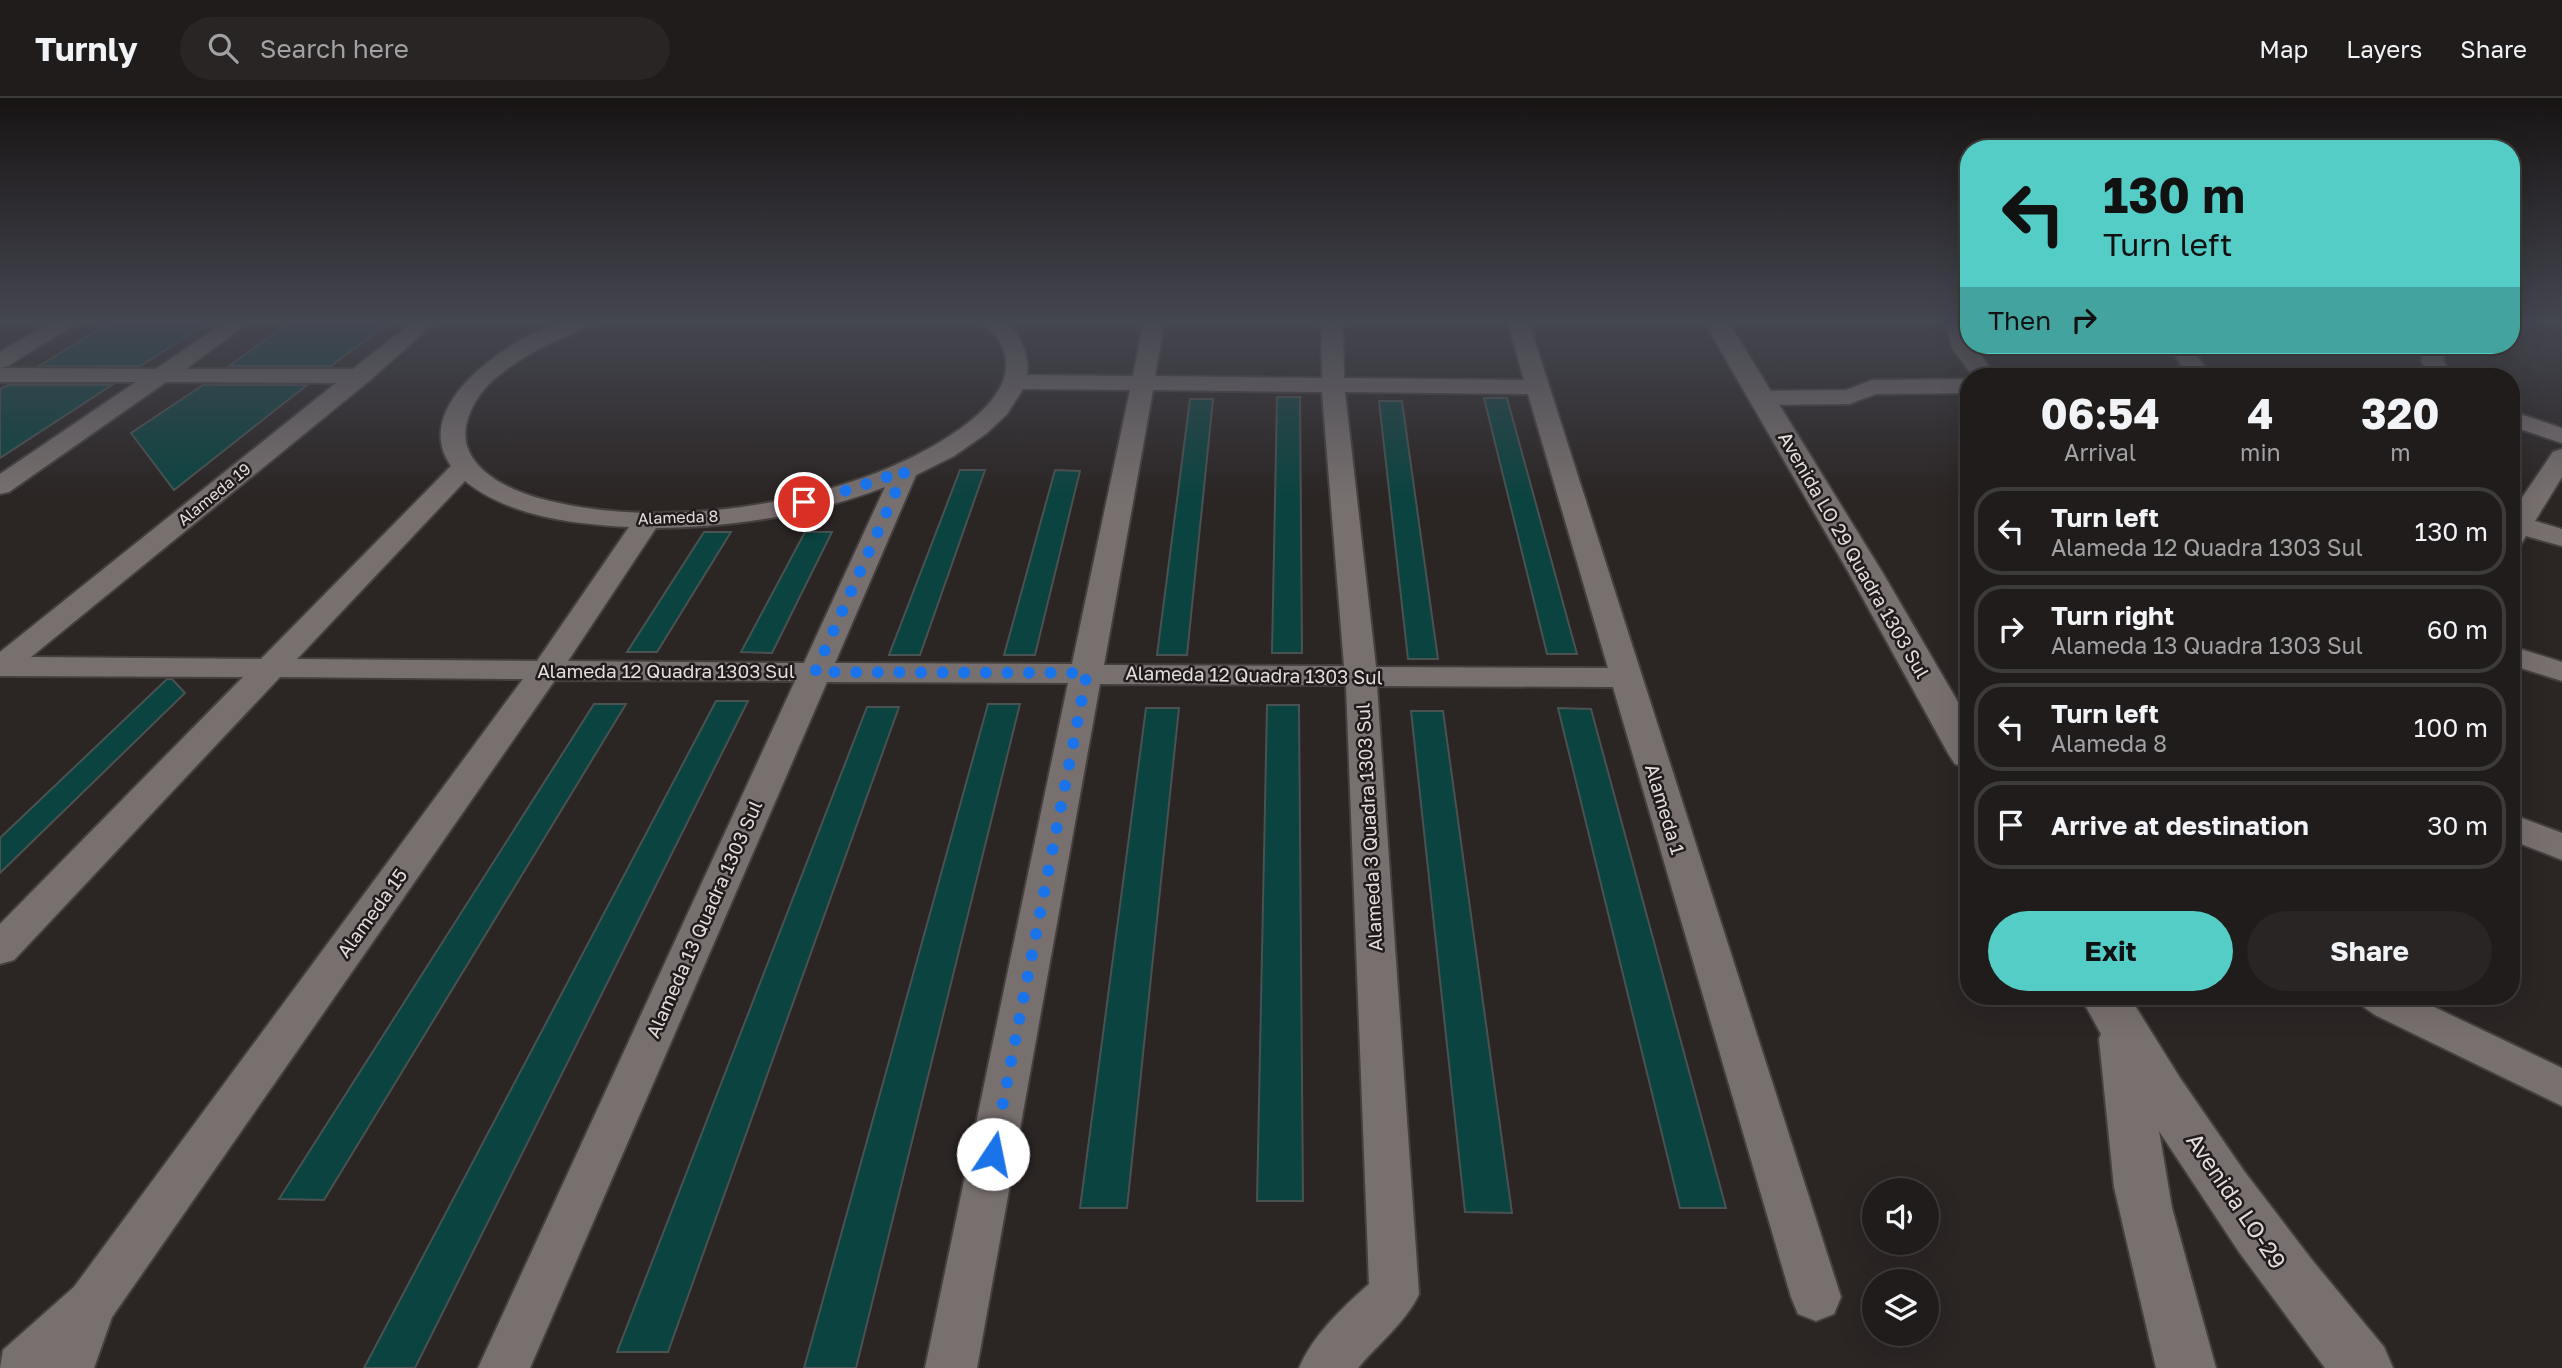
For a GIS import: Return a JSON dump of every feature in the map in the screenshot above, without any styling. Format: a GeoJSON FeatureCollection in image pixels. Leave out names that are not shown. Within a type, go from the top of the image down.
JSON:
{"type":"FeatureCollection","features":[{"type":"Feature","properties":{"kind":"street"},"geometry":{"type":"LineString","coordinates":[[0,486],[153,379]]}},
{"type":"Feature","properties":{"kind":"street","name":"Alameda 19"},"geometry":{"type":"LineString","coordinates":[[1,666],[357,379]]}},
{"type":"Feature","properties":{"kind":"street"},"geometry":{"type":"LineString","coordinates":[[0,948],[463,468],[450,440],[456,410],[481,379]]}},
{"type":"Feature","properties":{"kind":"street"},"geometry":{"type":"LineString","coordinates":[[951,1368],[1143,379]]}},
{"type":"Feature","properties":{"kind":"street","name":"Alameda 3 Quadra 1303 Sul"},"geometry":{"type":"LineString","coordinates":[[1325,1368],[1364,1322],[1394,1294],[1361,677],[1333,379]]}},
{"type":"Feature","properties":{"kind":"street","name":"Alameda 1"},"geometry":{"type":"LineString","coordinates":[[1534,379],[1815,1297]]}},
{"type":"Feature","properties":{"kind":"street","name":"Avenida LO 29 Quadra 1303 Sul"},"geometry":{"type":"LineString","coordinates":[[1751,379],[1867,575],[1960,739]]}},
{"type":"Feature","properties":{"kind":"street"},"geometry":{"type":"LineString","coordinates":[[1016,382],[1536,387]]}},
{"type":"Feature","properties":{"kind":"street","name":"Alameda 8"},"geometry":{"type":"LineString","coordinates":[[463,468],[502,495],[566,513],[648,520],[738,514],[827,497],[905,471],[969,435],[997,412],[1016,382]]}},
{"type":"Feature","properties":{"kind":"street"},"geometry":{"type":"LineString","coordinates":[[1762,398],[1849,397],[1873,387],[1960,386]]}},
{"type":"Feature","properties":{"kind":"street"},"geometry":{"type":"LineString","coordinates":[[2520,421],[2562,436]]}},
{"type":"Feature","properties":{"kind":"street"},"geometry":{"type":"LineString","coordinates":[[2520,519],[2562,457]]}},
{"type":"Feature","properties":{"kind":"street","name":"Alameda 13 Quadra 1303 Sul"},"geometry":{"type":"LineString","coordinates":[[504,1368],[905,471]]}},
{"type":"Feature","properties":{"kind":"street","name":"Alameda 15"},"geometry":{"type":"LineString","coordinates":[[92,1304],[545,671],[648,520]]}},
{"type":"Feature","properties":{"kind":"street"},"geometry":{"type":"LineString","coordinates":[[2520,529],[2562,538]]}},
{"type":"Feature","properties":{"kind":"street"},"geometry":{"type":"LineString","coordinates":[[2520,657],[2562,672]]}},
{"type":"Feature","properties":{"kind":"street","name":"Alameda 12 Quadra 1303 Sul"},"geometry":{"type":"LineString","coordinates":[[1,666],[1625,678]]}},
{"type":"Feature","properties":{"kind":"street"},"geometry":{"type":"LineString","coordinates":[[2520,830],[2562,847]]}},
{"type":"Feature","properties":{"kind":"street"},"geometry":{"type":"LineString","coordinates":[[2397,1005],[2562,1088]]}},
{"type":"Feature","properties":{"kind":"street"},"geometry":{"type":"LineString","coordinates":[[2112,1011],[2136,1168],[2154,1245],[2178,1323],[2186,1368]]}},
{"type":"Feature","properties":{"kind":"street","name":"Avenida LO-29"},"geometry":{"type":"LineString","coordinates":[[2112,1011],[2218,1177],[2288,1277],[2362,1368]]}},
{"type":"Feature","properties":{"kind":"street"},"geometry":{"type":"LineString","coordinates":[[22,1368],[92,1304]]}},
{"type":"Feature","properties":{"kind":"street"},"geometry":{"type":"LineString","coordinates":[[68,1368],[92,1304]]}},
{"type":"Feature","properties":{"kind":"building"},"geometry":{"type":"Polygon","coordinates":[[[8,385],[112,385],[0,458],[0,389],[8,385]]]}},
{"type":"Feature","properties":{"kind":"building"},"geometry":{"type":"Polygon","coordinates":[[[203,385],[307,385],[174,490],[131,433],[203,385]]]}},
{"type":"Feature","properties":{"kind":"building"},"geometry":{"type":"Polygon","coordinates":[[[1277,397],[1300,397],[1302,653],[1272,653],[1277,397]]]}},
{"type":"Feature","properties":{"kind":"building"},"geometry":{"type":"Polygon","coordinates":[[[1484,398],[1507,398],[1577,654],[1547,654],[1484,398]]]}},
{"type":"Feature","properties":{"kind":"building"},"geometry":{"type":"Polygon","coordinates":[[[1190,399],[1213,399],[1187,655],[1157,655],[1190,399]]]}},
{"type":"Feature","properties":{"kind":"building"},"geometry":{"type":"Polygon","coordinates":[[[1379,401],[1402,401],[1438,659],[1408,659],[1379,401]]]}},
{"type":"Feature","properties":{"kind":"building"},"geometry":{"type":"Polygon","coordinates":[[[960,470],[985,470],[920,655],[889,655],[960,470]]]}},
{"type":"Feature","properties":{"kind":"building"},"geometry":{"type":"Polygon","coordinates":[[[1055,470],[1080,471],[1035,655],[1004,655],[1055,470]]]}},
{"type":"Feature","properties":{"kind":"building"},"geometry":{"type":"Polygon","coordinates":[[[704,532],[731,532],[657,652],[627,652],[704,532]]]}},
{"type":"Feature","properties":{"kind":"building"},"geometry":{"type":"Polygon","coordinates":[[[805,532],[832,532],[772,653],[741,652],[805,532]]]}},
{"type":"Feature","properties":{"kind":"building"},"geometry":{"type":"Polygon","coordinates":[[[167,679],[172,679],[185,693],[0,873],[0,838],[167,679]]]}},
{"type":"Feature","properties":{"kind":"building"},"geometry":{"type":"Polygon","coordinates":[[[716,701],[748,701],[415,1368],[364,1368],[716,701]]]}},
{"type":"Feature","properties":{"kind":"building"},"geometry":{"type":"Polygon","coordinates":[[[594,704],[626,704],[324,1200],[279,1199],[594,704]]]}},
{"type":"Feature","properties":{"kind":"building"},"geometry":{"type":"Polygon","coordinates":[[[988,704],[1020,704],[856,1368],[804,1368],[988,704]]]}},
{"type":"Feature","properties":{"kind":"building"},"geometry":{"type":"Polygon","coordinates":[[[1267,705],[1299,705],[1303,1201],[1257,1201],[1267,705]]]}},
{"type":"Feature","properties":{"kind":"building"},"geometry":{"type":"Polygon","coordinates":[[[867,707],[899,707],[668,1352],[617,1352],[867,707]]]}},
{"type":"Feature","properties":{"kind":"building"},"geometry":{"type":"Polygon","coordinates":[[[1146,708],[1179,708],[1127,1208],[1080,1208],[1146,708]]]}},
{"type":"Feature","properties":{"kind":"building"},"geometry":{"type":"Polygon","coordinates":[[[1558,708],[1591,709],[1726,1208],[1680,1208],[1558,708]]]}},
{"type":"Feature","properties":{"kind":"building"},"geometry":{"type":"Polygon","coordinates":[[[1411,711],[1443,711],[1512,1213],[1465,1212],[1411,711]]]}},
{"type":"Feature","properties":{"kind":"route"},"geometry":{"type":"LineString","coordinates":[[804,502],[905,471],[815,672],[1087,673],[993,1154]]}}]}
